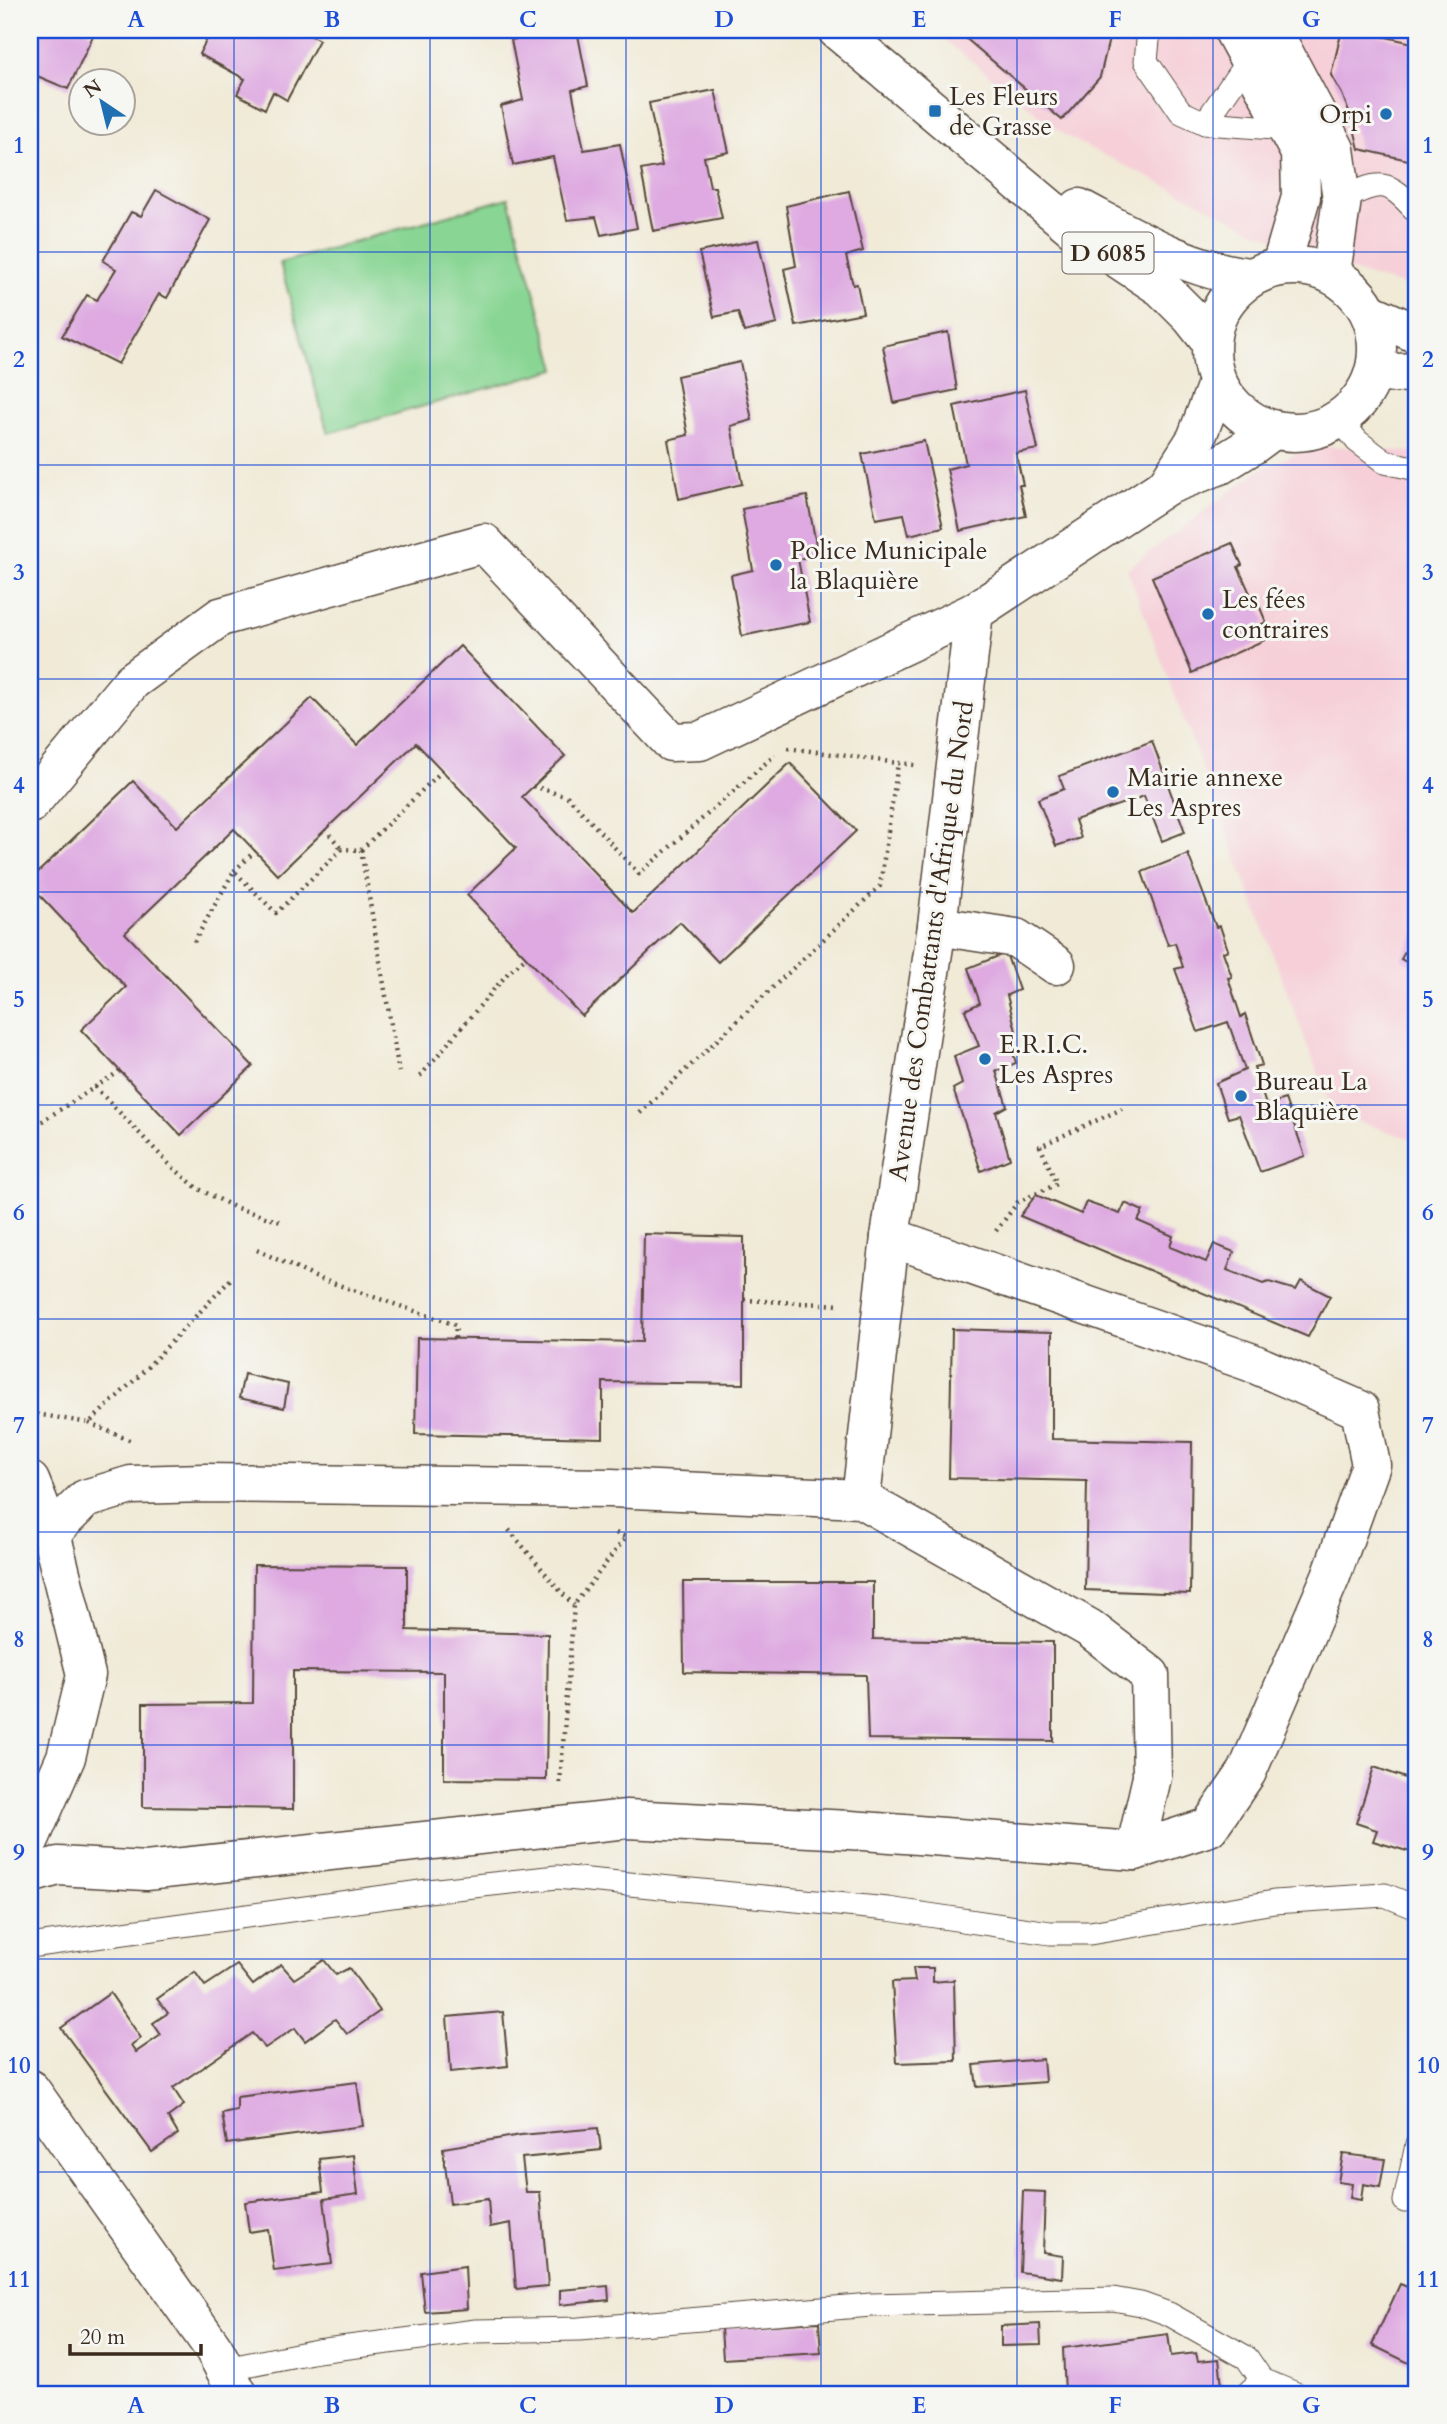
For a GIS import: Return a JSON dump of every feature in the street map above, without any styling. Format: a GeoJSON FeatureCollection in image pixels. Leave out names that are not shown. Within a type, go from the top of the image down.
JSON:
{"type":"FeatureCollection","features":[{"type":"Feature","properties":{"kind":"street","name":"D 6085"},"geometry":{"type":"LineString","coordinates":[[837,30],[1079,233],[1162,288],[1210,341]]}},
{"type":"Feature","properties":{"kind":"street"},"geometry":{"type":"LineString","coordinates":[[1272,30],[1335,149],[1342,199],[1331,273]]}},
{"type":"Feature","properties":{"kind":"street"},"geometry":{"type":"LineString","coordinates":[[1241,45],[1300,153],[1301,197],[1265,272]]}},
{"type":"Feature","properties":{"kind":"street","name":"D 6085"},"geometry":{"type":"LineString","coordinates":[[1003,167],[1182,259],[1220,274],[1265,272]]}},
{"type":"Feature","properties":{"kind":"street"},"geometry":{"type":"LineString","coordinates":[[1310,267],[1331,273],[1353,290],[1370,313],[1378,345],[1374,374],[1361,399],[1340,419],[1302,433],[1273,430],[1253,422],[1234,408],[1217,384],[1211,364],[1210,341],[1215,318],[1227,298],[1265,272],[1310,267]]}},
{"type":"Feature","properties":{"kind":"street"},"geometry":{"type":"LineString","coordinates":[[1370,313],[1417,334]]}},
{"type":"Feature","properties":{"kind":"street"},"geometry":{"type":"LineString","coordinates":[[1374,374],[1417,372]]}},
{"type":"Feature","properties":{"kind":"street"},"geometry":{"type":"LineString","coordinates":[[1166,486],[1196,439],[1217,384]]}},
{"type":"Feature","properties":{"kind":"street"},"geometry":{"type":"LineString","coordinates":[[30,804],[132,681],[220,617],[484,543],[671,741],[700,741],[974,612],[1166,486],[1220,465],[1273,430]]}},
{"type":"Feature","properties":{"kind":"street","name":"Avenue des Combattants d'Afrique du Nord"},"geometry":{"type":"LineString","coordinates":[[861,1499],[890,1237],[937,926],[974,612]]}},
{"type":"Feature","properties":{"kind":"street"},"geometry":{"type":"LineString","coordinates":[[937,926],[1016,938],[1056,965]]}},
{"type":"Feature","properties":{"kind":"street"},"geometry":{"type":"LineString","coordinates":[[30,1874],[58,1866],[146,1871],[627,1819],[850,1830],[1135,1851],[1209,1827],[1247,1772],[1331,1576],[1371,1465],[1360,1410],[1251,1362],[890,1237]]}},
{"type":"Feature","properties":{"kind":"street"},"geometry":{"type":"LineString","coordinates":[[30,1481],[41,1532],[86,1675],[66,1758],[30,1839]]}},
{"type":"Feature","properties":{"kind":"street"},"geometry":{"type":"LineString","coordinates":[[41,1532],[85,1499],[131,1485],[205,1483],[611,1488],[861,1499],[1090,1628],[1150,1675],[1152,1777],[1135,1851]]}},
{"type":"Feature","properties":{"kind":"street"},"geometry":{"type":"LineString","coordinates":[[30,1786],[66,1758]]}},
{"type":"Feature","properties":{"kind":"street"},"geometry":{"type":"LineString","coordinates":[[30,2089],[214,2349],[231,2381]]}},
{"type":"Feature","properties":{"kind":"lane"},"geometry":{"type":"LineString","coordinates":[[1149,30],[1146,61],[1181,112],[1205,122],[1287,129]]}},
{"type":"Feature","properties":{"kind":"lane"},"geometry":{"type":"LineString","coordinates":[[1205,122],[1241,45]]}},
{"type":"Feature","properties":{"kind":"lane"},"geometry":{"type":"LineString","coordinates":[[1342,199],[1371,185],[1396,189],[1417,212]]}},
{"type":"Feature","properties":{"kind":"lane"},"geometry":{"type":"LineString","coordinates":[[1340,419],[1357,441],[1385,462],[1417,469]]}},
{"type":"Feature","properties":{"kind":"lane"},"geometry":{"type":"LineString","coordinates":[[30,1946],[428,1891],[557,1877],[888,1909],[1050,1933],[1090,1933],[1274,1902],[1385,1895],[1417,1908]]}},
{"type":"Feature","properties":{"kind":"lane"},"geometry":{"type":"LineString","coordinates":[[1405,2201],[1417,2145]]}},
{"type":"Feature","properties":{"kind":"lane"},"geometry":{"type":"LineString","coordinates":[[231,2381],[317,2351],[476,2331],[579,2329],[871,2305],[1113,2299],[1141,2304],[1169,2314],[1247,2358],[1254,2387],[1296,2394]]}},
{"type":"Feature","properties":{"kind":"path"},"geometry":{"type":"LineString","coordinates":[[533,786],[568,797],[639,874],[784,747],[955,771]]}},
{"type":"Feature","properties":{"kind":"path"},"geometry":{"type":"LineString","coordinates":[[640,1113],[880,886],[898,763]]}},
{"type":"Feature","properties":{"kind":"path"},"geometry":{"type":"LineString","coordinates":[[234,871],[276,912],[342,849],[361,850],[442,771]]}},
{"type":"Feature","properties":{"kind":"path"},"geometry":{"type":"LineString","coordinates":[[326,829],[342,849]]}},
{"type":"Feature","properties":{"kind":"path"},"geometry":{"type":"LineString","coordinates":[[361,850],[399,1072]]}},
{"type":"Feature","properties":{"kind":"path"},"geometry":{"type":"LineString","coordinates":[[194,942],[234,871],[255,851]]}},
{"type":"Feature","properties":{"kind":"path"},"geometry":{"type":"LineString","coordinates":[[420,1076],[508,974],[526,957]]}},
{"type":"Feature","properties":{"kind":"path"},"geometry":{"type":"LineString","coordinates":[[30,1129],[120,1071]]}},
{"type":"Feature","properties":{"kind":"path"},"geometry":{"type":"LineString","coordinates":[[95,1087],[169,1164],[197,1188],[234,1208],[284,1223]]}},
{"type":"Feature","properties":{"kind":"path"},"geometry":{"type":"LineString","coordinates":[[970,1265],[1018,1202],[1057,1184],[1040,1146],[1122,1110]]}},
{"type":"Feature","properties":{"kind":"path"},"geometry":{"type":"LineString","coordinates":[[257,1250],[315,1277],[456,1325],[455,1339]]}},
{"type":"Feature","properties":{"kind":"path"},"geometry":{"type":"LineString","coordinates":[[30,1413],[89,1423],[141,1374],[231,1279]]}},
{"type":"Feature","properties":{"kind":"path"},"geometry":{"type":"LineString","coordinates":[[744,1300],[882,1307]]}},
{"type":"Feature","properties":{"kind":"path"},"geometry":{"type":"LineString","coordinates":[[473,1486],[574,1605]]}},
{"type":"Feature","properties":{"kind":"path"},"geometry":{"type":"LineString","coordinates":[[557,1826],[574,1605],[626,1537],[610,1530],[611,1488]]}},
{"type":"Feature","properties":{"kind":"shaded area"},"geometry":{"type":"Polygon","coordinates":[[[932,30],[1417,30],[1417,289],[1356,272],[1256,231],[1066,136],[932,30]]]}},
{"type":"Feature","properties":{"kind":"shaded area"},"geometry":{"type":"Polygon","coordinates":[[[1316,445],[1417,452],[1417,1141],[1333,1113],[1127,569],[1259,470],[1316,445]]]}},
{"type":"Feature","properties":{"kind":"green space"},"geometry":{"type":"Polygon","coordinates":[[[508,198],[556,369],[328,433],[280,263],[508,198]]]}},
{"type":"Feature","properties":{"kind":"building"},"geometry":{"type":"Polygon","coordinates":[[[30,30],[85,30],[94,34],[79,66],[66,66],[66,88],[30,73],[30,30]]]}},
{"type":"Feature","properties":{"kind":"building"},"geometry":{"type":"Polygon","coordinates":[[[212,30],[301,30],[319,40],[287,100],[273,92],[265,109],[237,94],[245,79],[199,54],[212,30]]]}},
{"type":"Feature","properties":{"kind":"building"},"geometry":{"type":"Polygon","coordinates":[[[577,30],[588,86],[572,90],[584,150],[620,144],[637,228],[601,235],[596,217],[567,220],[553,157],[513,165],[501,106],[523,100],[511,40],[577,30]]]}},
{"type":"Feature","properties":{"kind":"building"},"geometry":{"type":"Polygon","coordinates":[[[956,30],[1111,30],[1100,77],[1062,120],[956,30]]]}},
{"type":"Feature","properties":{"kind":"building"},"geometry":{"type":"Polygon","coordinates":[[[1342,30],[1355,30],[1417,44],[1417,162],[1359,149],[1352,120],[1331,75],[1342,30]]]}},
{"type":"Feature","properties":{"kind":"building"},"geometry":{"type":"Polygon","coordinates":[[[715,90],[729,152],[704,157],[710,187],[715,187],[722,218],[653,231],[641,170],[662,166],[649,103],[715,90]]]}},
{"type":"Feature","properties":{"kind":"building"},"geometry":{"type":"Polygon","coordinates":[[[156,190],[210,220],[167,298],[159,294],[118,364],[62,336],[87,295],[97,300],[116,269],[103,261],[131,212],[141,216],[156,190]]]}},
{"type":"Feature","properties":{"kind":"building"},"geometry":{"type":"Polygon","coordinates":[[[849,191],[863,251],[846,256],[853,285],[857,284],[863,313],[796,326],[784,269],[796,266],[786,206],[849,191]]]}},
{"type":"Feature","properties":{"kind":"building"},"geometry":{"type":"Polygon","coordinates":[[[758,240],[777,324],[744,332],[738,312],[714,317],[699,252],[758,240]]]}},
{"type":"Feature","properties":{"kind":"building"},"geometry":{"type":"Polygon","coordinates":[[[948,332],[957,390],[894,403],[883,346],[948,332]]]}},
{"type":"Feature","properties":{"kind":"building"},"geometry":{"type":"Polygon","coordinates":[[[740,362],[752,420],[731,426],[742,484],[679,499],[668,440],[688,435],[677,376],[740,362]]]}},
{"type":"Feature","properties":{"kind":"building"},"geometry":{"type":"Polygon","coordinates":[[[1025,390],[1038,449],[1016,453],[1026,516],[960,531],[947,469],[966,464],[954,406],[1025,390]]]}},
{"type":"Feature","properties":{"kind":"building"},"geometry":{"type":"Polygon","coordinates":[[[924,441],[943,527],[909,535],[904,514],[876,519],[862,454],[924,441]]]}},
{"type":"Feature","properties":{"kind":"building","name":"Police Municipale la Blaquière"},"geometry":{"type":"Polygon","coordinates":[[[807,496],[818,555],[798,559],[810,622],[742,636],[731,575],[753,570],[742,509],[807,496]]]}},
{"type":"Feature","properties":{"kind":"building","name":"Les fées contraires"},"geometry":{"type":"Polygon","coordinates":[[[1232,543],[1242,565],[1238,567],[1253,600],[1256,598],[1266,622],[1262,624],[1269,638],[1192,673],[1152,577],[1232,543]]]}},
{"type":"Feature","properties":{"kind":"building"},"geometry":{"type":"Polygon","coordinates":[[[460,646],[565,756],[522,797],[633,913],[790,763],[856,831],[718,962],[680,922],[582,1016],[467,895],[516,848],[416,743],[278,875],[234,829],[125,933],[253,1066],[181,1135],[81,1030],[126,987],[30,885],[30,880],[133,781],[177,827],[312,698],[357,745],[460,646]]]}},
{"type":"Feature","properties":{"kind":"building","name":"Mairie annexe Les Aspres"},"geometry":{"type":"Polygon","coordinates":[[[1152,741],[1185,832],[1162,841],[1144,796],[1075,820],[1081,838],[1056,846],[1038,799],[1064,789],[1059,776],[1152,741]]]}},
{"type":"Feature","properties":{"kind":"building"},"geometry":{"type":"Polygon","coordinates":[[[1188,854],[1216,927],[1220,926],[1228,950],[1223,952],[1232,977],[1228,978],[1241,1017],[1245,1014],[1262,1065],[1254,1067],[1266,1105],[1285,1099],[1305,1156],[1260,1172],[1239,1115],[1228,1118],[1216,1083],[1245,1070],[1228,1022],[1198,1032],[1175,969],[1183,967],[1175,943],[1168,945],[1142,872],[1188,854]]]}},
{"type":"Feature","properties":{"kind":"building"},"geometry":{"type":"Polygon","coordinates":[[[1417,931],[1417,968],[1401,959],[1417,931]]]}},
{"type":"Feature","properties":{"kind":"building","name":"E.R.I.C. Les Aspres"},"geometry":{"type":"Polygon","coordinates":[[[1006,953],[1019,990],[1007,995],[1016,1031],[1008,1035],[1016,1063],[996,1071],[1007,1106],[996,1112],[1010,1159],[981,1171],[953,1089],[962,1084],[954,1056],[979,1046],[965,1010],[980,1003],[968,968],[1006,953]]]}},
{"type":"Feature","properties":{"kind":"building"},"geometry":{"type":"Polygon","coordinates":[[[1036,1195],[1081,1214],[1086,1202],[1120,1214],[1125,1203],[1143,1211],[1138,1221],[1173,1236],[1170,1247],[1206,1262],[1214,1244],[1234,1252],[1227,1270],[1263,1284],[1269,1282],[1296,1290],[1301,1281],[1330,1296],[1308,1337],[1020,1216],[1036,1195]]]}},
{"type":"Feature","properties":{"kind":"building"},"geometry":{"type":"Polygon","coordinates":[[[644,1234],[744,1237],[744,1384],[603,1382],[603,1438],[415,1434],[417,1338],[642,1342],[644,1234]]]}},
{"type":"Feature","properties":{"kind":"building"},"geometry":{"type":"Polygon","coordinates":[[[952,1329],[1052,1332],[1052,1439],[1192,1442],[1190,1594],[1085,1590],[1087,1481],[949,1478],[952,1329]]]}},
{"type":"Feature","properties":{"kind":"building"},"geometry":{"type":"Polygon","coordinates":[[[244,1374],[288,1384],[284,1408],[239,1398],[244,1374]]]}},
{"type":"Feature","properties":{"kind":"building"},"geometry":{"type":"Polygon","coordinates":[[[254,1565],[407,1566],[407,1630],[548,1634],[546,1780],[444,1779],[444,1672],[293,1671],[293,1809],[143,1807],[143,1704],[253,1703],[254,1565]]]}},
{"type":"Feature","properties":{"kind":"building"},"geometry":{"type":"Polygon","coordinates":[[[683,1582],[873,1582],[873,1639],[1053,1642],[1053,1741],[868,1739],[866,1675],[684,1672],[683,1582]]]}},
{"type":"Feature","properties":{"kind":"building"},"geometry":{"type":"Polygon","coordinates":[[[1374,1767],[1417,1782],[1417,1854],[1373,1841],[1377,1830],[1356,1823],[1374,1767]]]}},
{"type":"Feature","properties":{"kind":"building"},"geometry":{"type":"Polygon","coordinates":[[[324,1960],[336,1975],[349,1968],[380,2011],[347,2034],[335,2019],[305,2041],[295,2028],[265,2048],[252,2033],[173,2088],[184,2105],[168,2117],[178,2134],[152,2152],[61,2028],[110,1993],[141,2038],[131,2045],[136,2052],[161,2035],[153,2023],[168,2013],[157,1999],[195,1972],[205,1986],[237,1965],[253,1985],[281,1964],[294,1979],[324,1960]]]}},
{"type":"Feature","properties":{"kind":"building"},"geometry":{"type":"Polygon","coordinates":[[[913,1968],[933,1968],[933,1982],[954,1980],[956,2061],[897,2063],[892,1982],[915,1981],[913,1968]]]}},
{"type":"Feature","properties":{"kind":"building"},"geometry":{"type":"Polygon","coordinates":[[[503,2012],[508,2066],[451,2072],[447,2017],[503,2012]]]}},
{"type":"Feature","properties":{"kind":"building"},"geometry":{"type":"Polygon","coordinates":[[[1043,2059],[1045,2082],[977,2087],[974,2065],[1043,2059]]]}},
{"type":"Feature","properties":{"kind":"building"},"geometry":{"type":"Polygon","coordinates":[[[357,2082],[363,2126],[227,2144],[222,2113],[237,2110],[237,2097],[357,2082]]]}},
{"type":"Feature","properties":{"kind":"building"},"geometry":{"type":"Polygon","coordinates":[[[598,2128],[601,2150],[522,2158],[526,2192],[540,2192],[548,2286],[516,2289],[511,2223],[490,2227],[488,2199],[450,2204],[443,2148],[521,2135],[598,2128]]]}},
{"type":"Feature","properties":{"kind":"building"},"geometry":{"type":"Polygon","coordinates":[[[1343,2154],[1385,2159],[1380,2187],[1363,2184],[1361,2200],[1350,2198],[1352,2184],[1338,2182],[1343,2154]]]}},
{"type":"Feature","properties":{"kind":"building"},"geometry":{"type":"Polygon","coordinates":[[[353,2155],[358,2194],[324,2199],[332,2264],[274,2271],[268,2229],[249,2232],[245,2202],[323,2192],[319,2159],[353,2155]]]}},
{"type":"Feature","properties":{"kind":"building"},"geometry":{"type":"Polygon","coordinates":[[[1023,2191],[1045,2192],[1043,2253],[1063,2256],[1062,2278],[1020,2272],[1023,2191]]]}},
{"type":"Feature","properties":{"kind":"building"},"geometry":{"type":"Polygon","coordinates":[[[465,2266],[467,2309],[425,2312],[421,2272],[465,2266]]]}},
{"type":"Feature","properties":{"kind":"building"},"geometry":{"type":"Polygon","coordinates":[[[1400,2284],[1417,2291],[1417,2367],[1372,2345],[1400,2284]]]}},
{"type":"Feature","properties":{"kind":"building"},"geometry":{"type":"Polygon","coordinates":[[[608,2286],[609,2300],[560,2305],[560,2290],[608,2286]]]}},
{"type":"Feature","properties":{"kind":"building"},"geometry":{"type":"Polygon","coordinates":[[[819,2322],[821,2353],[723,2359],[721,2328],[819,2322]]]}},
{"type":"Feature","properties":{"kind":"building"},"geometry":{"type":"Polygon","coordinates":[[[1040,2324],[1041,2345],[1001,2346],[1001,2326],[1040,2324]]]}},
{"type":"Feature","properties":{"kind":"building"},"geometry":{"type":"Polygon","coordinates":[[[1168,2334],[1171,2356],[1196,2353],[1198,2361],[1219,2359],[1223,2394],[1065,2394],[1063,2348],[1168,2334]]]}},
{"type":"Feature","properties":{"kind":"place","name":"Les Fleurs de Grasse"},"geometry":{"type":"Point","coordinates":[935,111]}},
{"type":"Feature","properties":{"kind":"place","name":"Orpi"},"geometry":{"type":"Point","coordinates":[1386,114]}},
{"type":"Feature","properties":{"kind":"place","name":"Police Municipale la Blaquière"},"geometry":{"type":"Point","coordinates":[776,565]}},
{"type":"Feature","properties":{"kind":"place","name":"Les fées contraires"},"geometry":{"type":"Point","coordinates":[1208,614]}},
{"type":"Feature","properties":{"kind":"place","name":"Mairie annexe Les Aspres"},"geometry":{"type":"Point","coordinates":[1113,792]}},
{"type":"Feature","properties":{"kind":"place","name":"E.R.I.C. Les Aspres"},"geometry":{"type":"Point","coordinates":[985,1059]}},
{"type":"Feature","properties":{"kind":"place","name":"Bureau La Blaquière"},"geometry":{"type":"Point","coordinates":[1241,1096]}}]}
